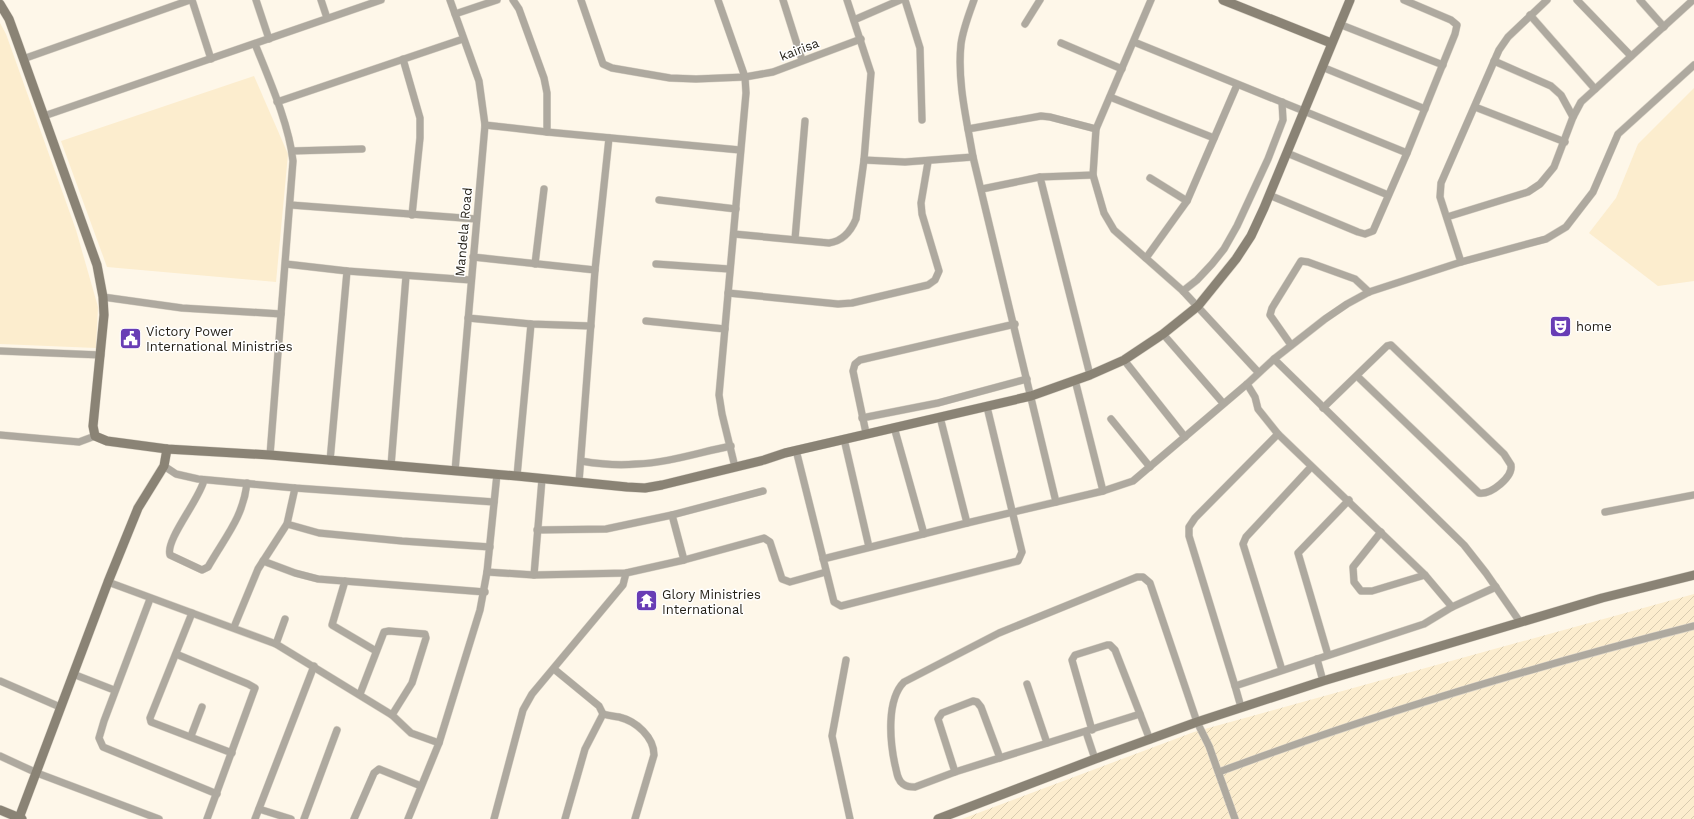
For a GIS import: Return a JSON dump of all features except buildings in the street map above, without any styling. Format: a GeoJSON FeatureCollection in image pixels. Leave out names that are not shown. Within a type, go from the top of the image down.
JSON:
{"type":"FeatureCollection","features":[{"type":"Feature","properties":{"kind":"street"},"geometry":{"type":"LineString","coordinates":[[23,59],[191,0],[210,59]]}},
{"type":"Feature","properties":{"kind":"street"},"geometry":{"type":"LineString","coordinates":[[256,0],[269,39]]}},
{"type":"Feature","properties":{"kind":"street"},"geometry":{"type":"LineString","coordinates":[[321,0],[327,18]]}},
{"type":"Feature","properties":{"kind":"street"},"geometry":{"type":"LineString","coordinates":[[44,116],[381,0]]}},
{"type":"Feature","properties":{"kind":"street","name":"Mandela Road"},"geometry":{"type":"LineString","coordinates":[[450,0],[479,82],[485,125],[455,471]]}},
{"type":"Feature","properties":{"kind":"street"},"geometry":{"type":"LineString","coordinates":[[455,14],[497,0]]}},
{"type":"Feature","properties":{"kind":"street"},"geometry":{"type":"LineString","coordinates":[[513,0],[519,8],[544,78],[547,93],[547,132]]}},
{"type":"Feature","properties":{"kind":"street","name":"kairisa"},"geometry":{"type":"LineString","coordinates":[[581,0],[600,58],[607,66],[670,78],[696,79],[745,77],[773,72],[861,39]]}},
{"type":"Feature","properties":{"kind":"street"},"geometry":{"type":"LineString","coordinates":[[718,0],[745,77],[745,106],[740,150],[734,234],[729,269],[720,404],[735,467]]}},
{"type":"Feature","properties":{"kind":"street"},"geometry":{"type":"LineString","coordinates":[[783,0],[802,60]]}},
{"type":"Feature","properties":{"kind":"street"},"geometry":{"type":"LineString","coordinates":[[734,234],[829,243],[840,240],[849,232],[856,219],[864,160],[871,73],[847,0]]}},
{"type":"Feature","properties":{"kind":"street"},"geometry":{"type":"LineString","coordinates":[[854,20],[900,0]]}},
{"type":"Feature","properties":{"kind":"street"},"geometry":{"type":"LineString","coordinates":[[905,0],[920,48],[922,120]]}},
{"type":"Feature","properties":{"kind":"street"},"geometry":{"type":"LineString","coordinates":[[974,0],[961,44],[960,65],[968,129],[973,157],[1015,324],[1056,502]]}},
{"type":"Feature","properties":{"kind":"street"},"geometry":{"type":"LineString","coordinates":[[1025,24],[1040,0]]}},
{"type":"Feature","properties":{"kind":"street"},"geometry":{"type":"LineString","coordinates":[[1151,0],[1096,128],[1093,174],[1104,213],[1121,238],[1183,291],[1258,372]]}},
{"type":"Feature","properties":{"kind":"street"},"geometry":{"type":"LineString","coordinates":[[1223,0],[1331,43]]}},
{"type":"Feature","properties":{"kind":"street"},"geometry":{"type":"LineString","coordinates":[[0,435],[79,442],[95,436],[106,441],[167,449],[270,455],[645,488],[735,467],[796,450],[894,426],[940,418],[1031,396],[1090,375],[1124,360],[1163,334],[1198,306],[1215,287],[1247,241],[1269,195],[1350,0]]}},
{"type":"Feature","properties":{"kind":"street"},"geometry":{"type":"LineString","coordinates":[[1269,195],[1365,234],[1370,234],[1377,225],[1388,195],[1443,66],[1457,25],[1455,22],[1404,0]]}},
{"type":"Feature","properties":{"kind":"street"},"geometry":{"type":"LineString","coordinates":[[1461,262],[1440,197],[1440,189],[1474,106],[1502,44],[1546,0]]}},
{"type":"Feature","properties":{"kind":"street"},"geometry":{"type":"LineString","coordinates":[[1577,0],[1631,56]]}},
{"type":"Feature","properties":{"kind":"street"},"geometry":{"type":"LineString","coordinates":[[1640,0],[1664,27]]}},
{"type":"Feature","properties":{"kind":"street"},"geometry":{"type":"LineString","coordinates":[[1447,217],[1535,189],[1554,167],[1565,142],[1573,117],[1581,102],[1693,0]]}},
{"type":"Feature","properties":{"kind":"street"},"geometry":{"type":"LineString","coordinates":[[0,4],[9,19],[97,265],[103,297],[101,355],[92,426],[95,436]]}},
{"type":"Feature","properties":{"kind":"street"},"geometry":{"type":"LineString","coordinates":[[1530,15],[1595,89]]}},
{"type":"Feature","properties":{"kind":"street"},"geometry":{"type":"LineString","coordinates":[[1339,24],[1443,66]]}},
{"type":"Feature","properties":{"kind":"street"},"geometry":{"type":"LineString","coordinates":[[277,102],[463,39]]}},
{"type":"Feature","properties":{"kind":"street"},"geometry":{"type":"LineString","coordinates":[[1134,42],[1407,153]]}},
{"type":"Feature","properties":{"kind":"street"},"geometry":{"type":"LineString","coordinates":[[1061,43],[1122,69]]}},
{"type":"Feature","properties":{"kind":"street"},"geometry":{"type":"LineString","coordinates":[[255,44],[277,102],[292,151],[293,172],[270,455]]}},
{"type":"Feature","properties":{"kind":"street"},"geometry":{"type":"LineString","coordinates":[[403,59],[420,118],[420,138],[412,215]]}},
{"type":"Feature","properties":{"kind":"street"},"geometry":{"type":"LineString","coordinates":[[1494,60],[1551,86],[1561,95],[1573,117]]}},
{"type":"Feature","properties":{"kind":"street"},"geometry":{"type":"LineString","coordinates":[[823,559],[1014,511],[1103,491],[1133,481],[1292,344],[1331,315],[1369,292],[1461,262],[1546,239],[1566,227],[1593,192],[1618,134],[1694,65]]}},
{"type":"Feature","properties":{"kind":"street"},"geometry":{"type":"LineString","coordinates":[[1322,68],[1425,109]]}},
{"type":"Feature","properties":{"kind":"street"},"geometry":{"type":"LineString","coordinates":[[1146,258],[1187,201],[1237,85]]}},
{"type":"Feature","properties":{"kind":"street"},"geometry":{"type":"LineString","coordinates":[[1110,97],[1214,138]]}},
{"type":"Feature","properties":{"kind":"street"},"geometry":{"type":"LineString","coordinates":[[1183,291],[1197,280],[1212,264],[1224,249],[1238,226],[1268,159],[1283,120],[1282,102]]}},
{"type":"Feature","properties":{"kind":"street"},"geometry":{"type":"LineString","coordinates":[[1474,106],[1565,142]]}},
{"type":"Feature","properties":{"kind":"street"},"geometry":{"type":"LineString","coordinates":[[968,129],[1041,116],[1096,128]]}},
{"type":"Feature","properties":{"kind":"street"},"geometry":{"type":"LineString","coordinates":[[795,239],[805,121]]}},
{"type":"Feature","properties":{"kind":"street"},"geometry":{"type":"LineString","coordinates":[[485,125],[740,150]]}},
{"type":"Feature","properties":{"kind":"street"},"geometry":{"type":"LineString","coordinates":[[579,482],[595,270],[609,138]]}},
{"type":"Feature","properties":{"kind":"street"},"geometry":{"type":"LineString","coordinates":[[292,151],[362,149]]}},
{"type":"Feature","properties":{"kind":"street"},"geometry":{"type":"LineString","coordinates":[[1287,153],[1388,195]]}},
{"type":"Feature","properties":{"kind":"street"},"geometry":{"type":"LineString","coordinates":[[864,160],[928,162],[973,157]]}},
{"type":"Feature","properties":{"kind":"street"},"geometry":{"type":"LineString","coordinates":[[728,293],[838,304],[852,303],[928,285],[935,280],[939,271],[922,214],[921,203],[928,162]]}},
{"type":"Feature","properties":{"kind":"street"},"geometry":{"type":"LineString","coordinates":[[982,189],[1040,177],[1093,174]]}},
{"type":"Feature","properties":{"kind":"street"},"geometry":{"type":"LineString","coordinates":[[1040,177],[1090,375]]}},
{"type":"Feature","properties":{"kind":"street"},"geometry":{"type":"LineString","coordinates":[[1150,178],[1187,201]]}},
{"type":"Feature","properties":{"kind":"street"},"geometry":{"type":"LineString","coordinates":[[535,264],[544,189]]}},
{"type":"Feature","properties":{"kind":"street"},"geometry":{"type":"LineString","coordinates":[[659,200],[736,208]]}},
{"type":"Feature","properties":{"kind":"street"},"geometry":{"type":"LineString","coordinates":[[291,205],[476,219]]}},
{"type":"Feature","properties":{"kind":"street"},"geometry":{"type":"LineString","coordinates":[[473,257],[595,270]]}},
{"type":"Feature","properties":{"kind":"street"},"geometry":{"type":"LineString","coordinates":[[1292,344],[1270,316],[1272,308],[1301,261],[1308,262],[1355,279],[1369,292]]}},
{"type":"Feature","properties":{"kind":"street"},"geometry":{"type":"LineString","coordinates":[[286,264],[347,271],[471,280]]}},
{"type":"Feature","properties":{"kind":"street"},"geometry":{"type":"LineString","coordinates":[[656,264],[729,269]]}},
{"type":"Feature","properties":{"kind":"street"},"geometry":{"type":"LineString","coordinates":[[330,461],[340,369],[347,271]]}},
{"type":"Feature","properties":{"kind":"street"},"geometry":{"type":"LineString","coordinates":[[390,466],[406,276]]}},
{"type":"Feature","properties":{"kind":"street"},"geometry":{"type":"LineString","coordinates":[[103,297],[182,308],[281,314]]}},
{"type":"Feature","properties":{"kind":"street"},"geometry":{"type":"LineString","coordinates":[[468,318],[531,324],[591,326]]}},
{"type":"Feature","properties":{"kind":"street"},"geometry":{"type":"LineString","coordinates":[[646,321],[725,329]]}},
{"type":"Feature","properties":{"kind":"street"},"geometry":{"type":"LineString","coordinates":[[517,476],[531,324]]}},
{"type":"Feature","properties":{"kind":"street"},"geometry":{"type":"LineString","coordinates":[[866,433],[853,371],[855,364],[860,360],[1015,324]]}},
{"type":"Feature","properties":{"kind":"street"},"geometry":{"type":"LineString","coordinates":[[1163,334],[1223,403]]}},
{"type":"Feature","properties":{"kind":"street"},"geometry":{"type":"LineString","coordinates":[[1324,408],[1387,346],[1391,345],[1504,454],[1511,465],[1508,474],[1491,491],[1479,493],[1357,376]]}},
{"type":"Feature","properties":{"kind":"street"},"geometry":{"type":"LineString","coordinates":[[0,351],[101,355]]}},
{"type":"Feature","properties":{"kind":"street"},"geometry":{"type":"LineString","coordinates":[[1274,359],[1464,545],[1520,622]]}},
{"type":"Feature","properties":{"kind":"street"},"geometry":{"type":"LineString","coordinates":[[1124,360],[1185,437]]}},
{"type":"Feature","properties":{"kind":"street"},"geometry":{"type":"LineString","coordinates":[[862,418],[938,403],[1027,379]]}},
{"type":"Feature","properties":{"kind":"street"},"geometry":{"type":"LineString","coordinates":[[1075,380],[1103,491]]}},
{"type":"Feature","properties":{"kind":"street"},"geometry":{"type":"LineString","coordinates":[[1247,384],[1255,397],[1258,409],[1278,434],[1311,467],[1349,500],[1425,575],[1452,607]]}},
{"type":"Feature","properties":{"kind":"street"},"geometry":{"type":"LineString","coordinates":[[796,450],[834,602],[841,606],[1018,561],[1022,552],[1014,511],[987,407]]}},
{"type":"Feature","properties":{"kind":"street"},"geometry":{"type":"LineString","coordinates":[[940,418],[967,523]]}},
{"type":"Feature","properties":{"kind":"street"},"geometry":{"type":"LineString","coordinates":[[1111,419],[1150,467]]}},
{"type":"Feature","properties":{"kind":"street"},"geometry":{"type":"LineString","coordinates":[[894,426],[924,534]]}},
{"type":"Feature","properties":{"kind":"street"},"geometry":{"type":"LineString","coordinates":[[1241,707],[1189,536],[1189,527],[1195,518],[1278,434]]}},
{"type":"Feature","properties":{"kind":"street"},"geometry":{"type":"LineString","coordinates":[[844,439],[869,547]]}},
{"type":"Feature","properties":{"kind":"street"},"geometry":{"type":"LineString","coordinates":[[581,461],[615,464],[660,462],[731,446]]}},
{"type":"Feature","properties":{"kind":"street"},"geometry":{"type":"LineString","coordinates":[[0,810],[20,818],[60,707],[108,582],[138,508],[164,466],[167,449]]}},
{"type":"Feature","properties":{"kind":"street"},"geometry":{"type":"LineString","coordinates":[[164,466],[176,474],[204,480],[494,502]]}},
{"type":"Feature","properties":{"kind":"street"},"geometry":{"type":"LineString","coordinates":[[1282,670],[1243,544],[1246,537],[1311,467]]}},
{"type":"Feature","properties":{"kind":"street"},"geometry":{"type":"LineString","coordinates":[[408,819],[439,743],[463,670],[484,592],[497,474]]}},
{"type":"Feature","properties":{"kind":"street"},"geometry":{"type":"LineString","coordinates":[[534,575],[542,479]]}},
{"type":"Feature","properties":{"kind":"street"},"geometry":{"type":"LineString","coordinates":[[204,480],[197,498],[172,540],[169,553],[170,555],[202,570],[208,567],[237,520],[243,508],[247,483]]}},
{"type":"Feature","properties":{"kind":"street"},"geometry":{"type":"LineString","coordinates":[[234,627],[253,580],[286,524],[295,488]]}},
{"type":"Feature","properties":{"kind":"street"},"geometry":{"type":"LineString","coordinates":[[537,530],[606,529],[672,515],[764,491]]}},
{"type":"Feature","properties":{"kind":"street"},"geometry":{"type":"LineString","coordinates":[[1605,512],[1694,495]]}},
{"type":"Feature","properties":{"kind":"street"},"geometry":{"type":"LineString","coordinates":[[1328,655],[1298,553],[1349,500]]}},
{"type":"Feature","properties":{"kind":"street"},"geometry":{"type":"LineString","coordinates":[[672,515],[684,560]]}},
{"type":"Feature","properties":{"kind":"street"},"geometry":{"type":"LineString","coordinates":[[286,524],[319,533],[402,541],[490,547]]}},
{"type":"Feature","properties":{"kind":"street"},"geometry":{"type":"LineString","coordinates":[[1381,532],[1353,567],[1354,582],[1357,588],[1366,592],[1425,575]]}},
{"type":"Feature","properties":{"kind":"street"},"geometry":{"type":"LineString","coordinates":[[487,572],[534,575],[626,573],[684,560],[764,538],[770,542],[782,579],[785,581],[790,582],[826,572]]}},
{"type":"Feature","properties":{"kind":"street"},"geometry":{"type":"LineString","coordinates":[[263,561],[306,576],[345,581],[484,592]]}},
{"type":"Feature","properties":{"kind":"street"},"geometry":{"type":"LineString","coordinates":[[494,819],[523,710],[532,694],[623,585],[626,573]]}},
{"type":"Feature","properties":{"kind":"street"},"geometry":{"type":"LineString","coordinates":[[938,819],[1095,759],[1241,707],[1602,598],[1694,575]]}},
{"type":"Feature","properties":{"kind":"street"},"geometry":{"type":"LineString","coordinates":[[1140,714],[955,772],[915,787],[909,787],[902,784],[898,778],[890,743],[894,703],[901,685],[986,640],[1137,577],[1143,577],[1150,583],[1198,722],[1219,772],[1235,819]]}},
{"type":"Feature","properties":{"kind":"street"},"geometry":{"type":"LineString","coordinates":[[345,581],[332,625],[376,651]]}},
{"type":"Feature","properties":{"kind":"street"},"geometry":{"type":"LineString","coordinates":[[108,582],[234,627],[276,644],[360,694],[392,715],[400,724],[411,732],[439,743]]}},
{"type":"Feature","properties":{"kind":"street"},"geometry":{"type":"LineString","coordinates":[[1235,686],[1424,624],[1452,607],[1496,587]]}},
{"type":"Feature","properties":{"kind":"street"},"geometry":{"type":"LineString","coordinates":[[150,598],[114,690],[100,734],[100,741],[103,747],[217,794]]}},
{"type":"Feature","properties":{"kind":"street"},"geometry":{"type":"LineString","coordinates":[[192,613],[150,718],[151,722],[191,736],[232,753]]}},
{"type":"Feature","properties":{"kind":"street"},"geometry":{"type":"LineString","coordinates":[[276,644],[285,619]]}},
{"type":"Feature","properties":{"kind":"street"},"geometry":{"type":"LineString","coordinates":[[1219,772],[1319,735],[1426,700],[1694,626]]}},
{"type":"Feature","properties":{"kind":"street"},"geometry":{"type":"LineString","coordinates":[[360,694],[376,651],[386,631],[420,632],[426,635],[412,683],[392,715]]}},
{"type":"Feature","properties":{"kind":"street"},"geometry":{"type":"LineString","coordinates":[[1095,759],[1072,660],[1075,656],[1107,645],[1115,650],[1150,740]]}},
{"type":"Feature","properties":{"kind":"street"},"geometry":{"type":"LineString","coordinates":[[176,654],[254,686],[255,689],[207,819]]}},
{"type":"Feature","properties":{"kind":"street"},"geometry":{"type":"LineString","coordinates":[[1317,659],[1323,681]]}},
{"type":"Feature","properties":{"kind":"street"},"geometry":{"type":"LineString","coordinates":[[846,660],[832,736],[850,819]]}},
{"type":"Feature","properties":{"kind":"street"},"geometry":{"type":"LineString","coordinates":[[255,819],[314,666]]}},
{"type":"Feature","properties":{"kind":"street"},"geometry":{"type":"LineString","coordinates":[[554,669],[599,706],[603,714]]}},
{"type":"Feature","properties":{"kind":"street"},"geometry":{"type":"LineString","coordinates":[[73,674],[114,690]]}},
{"type":"Feature","properties":{"kind":"street"},"geometry":{"type":"LineString","coordinates":[[0,681],[60,707]]}},
{"type":"Feature","properties":{"kind":"street"},"geometry":{"type":"LineString","coordinates":[[1028,684],[1047,743]]}},
{"type":"Feature","properties":{"kind":"street"},"geometry":{"type":"LineString","coordinates":[[955,772],[938,719],[942,713],[973,701],[977,702],[981,707],[1000,758]]}},
{"type":"Feature","properties":{"kind":"street"},"geometry":{"type":"LineString","coordinates":[[191,736],[202,707]]}},
{"type":"Feature","properties":{"kind":"street"},"geometry":{"type":"LineString","coordinates":[[565,819],[585,749],[603,714]]}},
{"type":"Feature","properties":{"kind":"street"},"geometry":{"type":"LineString","coordinates":[[603,714],[621,717],[633,723],[652,740],[654,755],[635,819]]}},
{"type":"Feature","properties":{"kind":"street"},"geometry":{"type":"LineString","coordinates":[[304,819],[337,730]]}},
{"type":"Feature","properties":{"kind":"street"},"geometry":{"type":"LineString","coordinates":[[0,756],[37,773],[159,819]]}},
{"type":"Feature","properties":{"kind":"street"},"geometry":{"type":"LineString","coordinates":[[354,819],[374,773],[379,769],[421,786]]}},
{"type":"Feature","properties":{"kind":"street"},"geometry":{"type":"LineString","coordinates":[[259,809],[291,819]]}},
{"type":"Feature","properties":{"kind":"shaded area"},"geometry":{"type":"Polygon","coordinates":[[[0,23],[6,34],[76,230],[98,307],[96,348],[0,344],[0,23]]]}},
{"type":"Feature","properties":{"kind":"shaded area"},"geometry":{"type":"Polygon","coordinates":[[[254,76],[288,154],[276,282],[107,267],[61,141],[254,76]]]}},
{"type":"Feature","properties":{"kind":"shaded area"},"geometry":{"type":"Polygon","coordinates":[[[1694,88],[1694,281],[1658,286],[1589,233],[1616,198],[1638,144],[1694,88]]]}},
{"type":"Feature","properties":{"kind":"shaded area"},"geometry":{"type":"Polygon","coordinates":[[[1694,594],[1694,819],[962,819],[1194,732],[1694,594]]]}},
{"type":"Feature","properties":{"kind":"place","name":"home"},"geometry":{"type":"Point","coordinates":[1561,326]}},
{"type":"Feature","properties":{"kind":"place","name":"Victory Power International Ministries"},"geometry":{"type":"Point","coordinates":[130,338]}},
{"type":"Feature","properties":{"kind":"place","name":"Glory Ministries International"},"geometry":{"type":"Point","coordinates":[647,601]}}]}
